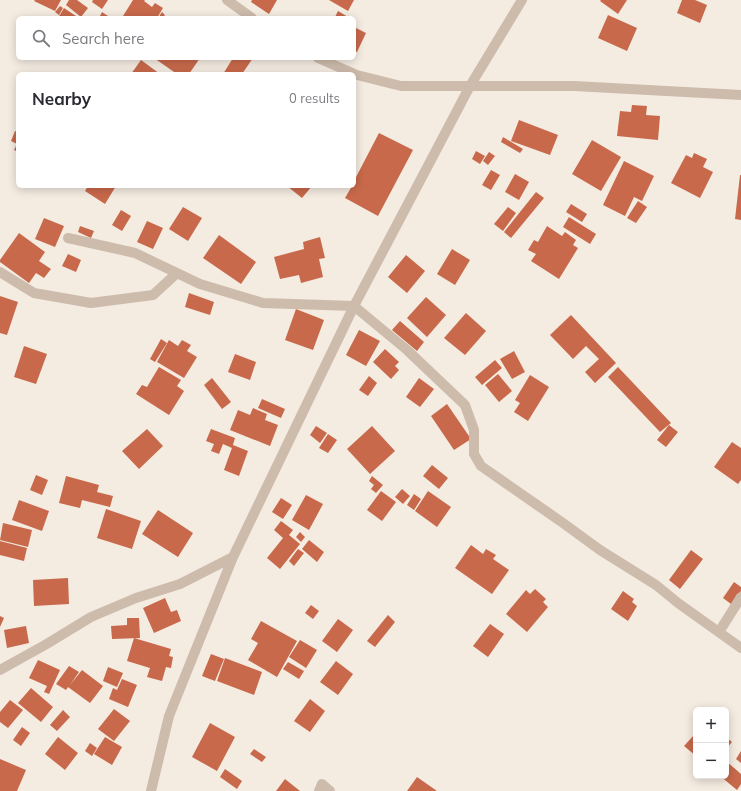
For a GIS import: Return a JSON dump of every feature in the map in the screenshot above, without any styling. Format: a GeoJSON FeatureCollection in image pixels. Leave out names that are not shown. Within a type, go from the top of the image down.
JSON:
{"type":"FeatureCollection","features":[{"type":"Feature","properties":{"kind":"street"},"geometry":{"type":"LineString","coordinates":[[227,0],[249,16]]}},
{"type":"Feature","properties":{"kind":"street"},"geometry":{"type":"LineString","coordinates":[[151,791],[169,716],[232,557],[354,306],[470,86],[522,0]]}},
{"type":"Feature","properties":{"kind":"street"},"geometry":{"type":"LineString","coordinates":[[323,60],[350,72]]}},
{"type":"Feature","properties":{"kind":"street"},"geometry":{"type":"LineString","coordinates":[[356,75],[401,86],[574,86],[741,95]]}},
{"type":"Feature","properties":{"kind":"street"},"geometry":{"type":"LineString","coordinates":[[68,238],[135,253],[200,284],[262,303],[354,306],[407,350],[465,405],[474,430],[474,454],[481,466],[600,550],[656,585],[678,603],[741,648]]}},
{"type":"Feature","properties":{"kind":"street"},"geometry":{"type":"LineString","coordinates":[[0,272],[34,293],[91,303],[153,295],[177,274]]}},
{"type":"Feature","properties":{"kind":"street"},"geometry":{"type":"LineString","coordinates":[[0,670],[91,617],[136,598],[180,584],[232,557]]}},
{"type":"Feature","properties":{"kind":"street"},"geometry":{"type":"LineString","coordinates":[[719,632],[741,596]]}},
{"type":"Feature","properties":{"kind":"street"},"geometry":{"type":"LineString","coordinates":[[319,791],[322,784],[330,791]]}},
{"type":"Feature","properties":{"kind":"building"},"geometry":{"type":"Polygon","coordinates":[[[61,0],[55,11],[34,1],[61,0]]]}},
{"type":"Feature","properties":{"kind":"building"},"geometry":{"type":"Polygon","coordinates":[[[69,0],[77,0],[88,8],[82,16],[80,16],[66,5],[69,0]]]}},
{"type":"Feature","properties":{"kind":"building"},"geometry":{"type":"Polygon","coordinates":[[[93,0],[108,0],[102,9],[92,2],[93,0]]]}},
{"type":"Feature","properties":{"kind":"building"},"geometry":{"type":"Polygon","coordinates":[[[133,0],[145,0],[144,1],[152,7],[155,3],[163,8],[158,16],[123,16],[133,0]]]}},
{"type":"Feature","properties":{"kind":"building"},"geometry":{"type":"Polygon","coordinates":[[[252,0],[277,0],[269,14],[251,2],[252,0]]]}},
{"type":"Feature","properties":{"kind":"building"},"geometry":{"type":"Polygon","coordinates":[[[329,0],[354,0],[348,11],[329,0]]]}},
{"type":"Feature","properties":{"kind":"building"},"geometry":{"type":"Polygon","coordinates":[[[627,0],[618,14],[600,1],[627,0]]]}},
{"type":"Feature","properties":{"kind":"building"},"geometry":{"type":"Polygon","coordinates":[[[682,0],[695,0],[707,5],[700,23],[677,13],[682,0]]]}},
{"type":"Feature","properties":{"kind":"building"},"geometry":{"type":"Polygon","coordinates":[[[60,6],[63,8],[59,15],[55,12],[60,6]]]}},
{"type":"Feature","properties":{"kind":"building"},"geometry":{"type":"Polygon","coordinates":[[[64,8],[76,16],[59,16],[64,8]]]}},
{"type":"Feature","properties":{"kind":"building"},"geometry":{"type":"Polygon","coordinates":[[[338,11],[346,16],[336,16],[338,11]]]}},
{"type":"Feature","properties":{"kind":"building"},"geometry":{"type":"Polygon","coordinates":[[[102,12],[108,16],[100,16],[102,12]]]}},
{"type":"Feature","properties":{"kind":"building"},"geometry":{"type":"Polygon","coordinates":[[[162,12],[165,15],[164,16],[159,16],[162,12]]]}},
{"type":"Feature","properties":{"kind":"building"},"geometry":{"type":"Polygon","coordinates":[[[608,15],[637,28],[627,51],[598,38],[608,15]]]}},
{"type":"Feature","properties":{"kind":"building"},"geometry":{"type":"Polygon","coordinates":[[[356,28],[366,33],[356,52],[356,28]]]}},
{"type":"Feature","properties":{"kind":"building"},"geometry":{"type":"Polygon","coordinates":[[[141,60],[157,72],[132,72],[141,60]]]}},
{"type":"Feature","properties":{"kind":"building"},"geometry":{"type":"Polygon","coordinates":[[[157,60],[199,60],[190,72],[174,72],[157,60]]]}},
{"type":"Feature","properties":{"kind":"building"},"geometry":{"type":"Polygon","coordinates":[[[232,60],[252,60],[243,72],[224,72],[232,60]]]}},
{"type":"Feature","properties":{"kind":"building"},"geometry":{"type":"Polygon","coordinates":[[[632,105],[647,106],[646,115],[660,116],[658,140],[617,136],[620,111],[631,112],[632,105]]]}},
{"type":"Feature","properties":{"kind":"building"},"geometry":{"type":"Polygon","coordinates":[[[519,120],[558,135],[550,155],[511,141],[519,120]]]}},
{"type":"Feature","properties":{"kind":"building"},"geometry":{"type":"Polygon","coordinates":[[[15,131],[16,131],[16,144],[11,141],[15,131]]]}},
{"type":"Feature","properties":{"kind":"building"},"geometry":{"type":"Polygon","coordinates":[[[379,133],[413,150],[378,216],[345,198],[351,188],[356,188],[356,177],[379,133]]]}},
{"type":"Feature","properties":{"kind":"building"},"geometry":{"type":"Polygon","coordinates":[[[503,137],[523,149],[520,153],[501,142],[503,137]]]}},
{"type":"Feature","properties":{"kind":"building"},"geometry":{"type":"Polygon","coordinates":[[[592,140],[621,157],[601,191],[572,174],[592,140]]]}},
{"type":"Feature","properties":{"kind":"building"},"geometry":{"type":"Polygon","coordinates":[[[476,151],[485,156],[480,164],[472,159],[476,151]]]}},
{"type":"Feature","properties":{"kind":"building"},"geometry":{"type":"Polygon","coordinates":[[[489,152],[495,156],[488,165],[483,161],[489,152]]]}},
{"type":"Feature","properties":{"kind":"building"},"geometry":{"type":"Polygon","coordinates":[[[694,153],[707,159],[703,167],[713,172],[700,198],[671,183],[686,155],[692,158],[694,153]]]}},
{"type":"Feature","properties":{"kind":"building"},"geometry":{"type":"Polygon","coordinates":[[[624,161],[654,176],[642,201],[634,197],[625,216],[603,205],[624,161]]]}},
{"type":"Feature","properties":{"kind":"building"},"geometry":{"type":"Polygon","coordinates":[[[491,170],[500,175],[491,190],[482,185],[491,170]]]}},
{"type":"Feature","properties":{"kind":"building"},"geometry":{"type":"Polygon","coordinates":[[[515,174],[529,182],[519,200],[505,192],[515,174]]]}},
{"type":"Feature","properties":{"kind":"building"},"geometry":{"type":"Polygon","coordinates":[[[741,175],[741,220],[735,219],[741,175]]]}},
{"type":"Feature","properties":{"kind":"building"},"geometry":{"type":"Polygon","coordinates":[[[87,188],[115,188],[105,204],[85,191],[87,188]]]}},
{"type":"Feature","properties":{"kind":"building"},"geometry":{"type":"Polygon","coordinates":[[[290,188],[310,188],[302,198],[290,188]]]}},
{"type":"Feature","properties":{"kind":"building"},"geometry":{"type":"Polygon","coordinates":[[[536,192],[544,198],[511,238],[504,232],[536,192]]]}},
{"type":"Feature","properties":{"kind":"building"},"geometry":{"type":"Polygon","coordinates":[[[638,201],[647,207],[636,223],[627,218],[638,201]]]}},
{"type":"Feature","properties":{"kind":"building"},"geometry":{"type":"Polygon","coordinates":[[[571,204],[587,214],[582,222],[566,212],[571,204]]]}},
{"type":"Feature","properties":{"kind":"building"},"geometry":{"type":"Polygon","coordinates":[[[183,207],[202,218],[188,241],[169,229],[183,207]]]}},
{"type":"Feature","properties":{"kind":"building"},"geometry":{"type":"Polygon","coordinates":[[[508,207],[516,213],[503,231],[494,224],[508,207]]]}},
{"type":"Feature","properties":{"kind":"building"},"geometry":{"type":"Polygon","coordinates":[[[121,210],[131,216],[122,231],[112,225],[121,210]]]}},
{"type":"Feature","properties":{"kind":"building"},"geometry":{"type":"Polygon","coordinates":[[[569,217],[596,234],[590,244],[563,227],[569,217]]]}},
{"type":"Feature","properties":{"kind":"building"},"geometry":{"type":"Polygon","coordinates":[[[44,218],[64,226],[55,247],[35,239],[44,218]]]}},
{"type":"Feature","properties":{"kind":"building"},"geometry":{"type":"Polygon","coordinates":[[[147,221],[163,228],[153,249],[137,242],[147,221]]]}},
{"type":"Feature","properties":{"kind":"building"},"geometry":{"type":"Polygon","coordinates":[[[80,226],[94,231],[91,238],[78,232],[80,226]]]}},
{"type":"Feature","properties":{"kind":"building"},"geometry":{"type":"Polygon","coordinates":[[[547,226],[562,236],[565,232],[576,240],[573,245],[578,248],[559,279],[531,261],[536,254],[528,250],[534,240],[538,242],[547,226]]]}},
{"type":"Feature","properties":{"kind":"building"},"geometry":{"type":"Polygon","coordinates":[[[19,233],[45,252],[39,261],[51,269],[44,278],[36,273],[29,283],[0,262],[19,233]]]}},
{"type":"Feature","properties":{"kind":"building"},"geometry":{"type":"Polygon","coordinates":[[[219,235],[256,262],[241,284],[203,258],[219,235]]]}},
{"type":"Feature","properties":{"kind":"building"},"geometry":{"type":"Polygon","coordinates":[[[320,237],[325,258],[319,259],[323,277],[301,283],[299,275],[280,279],[274,257],[304,249],[303,242],[320,237]]]}},
{"type":"Feature","properties":{"kind":"building"},"geometry":{"type":"Polygon","coordinates":[[[452,249],[470,260],[455,285],[437,274],[452,249]]]}},
{"type":"Feature","properties":{"kind":"building"},"geometry":{"type":"Polygon","coordinates":[[[68,254],[81,260],[76,272],[62,266],[68,254]]]}},
{"type":"Feature","properties":{"kind":"building"},"geometry":{"type":"Polygon","coordinates":[[[406,255],[425,271],[407,293],[388,277],[406,255]]]}},
{"type":"Feature","properties":{"kind":"building"},"geometry":{"type":"Polygon","coordinates":[[[189,293],[214,302],[210,315],[185,307],[189,293]]]}},
{"type":"Feature","properties":{"kind":"building"},"geometry":{"type":"Polygon","coordinates":[[[0,296],[18,302],[7,335],[0,333],[0,296]]]}},
{"type":"Feature","properties":{"kind":"building"},"geometry":{"type":"Polygon","coordinates":[[[426,297],[446,315],[427,337],[407,318],[426,297]]]}},
{"type":"Feature","properties":{"kind":"building"},"geometry":{"type":"Polygon","coordinates":[[[296,309],[324,320],[313,350],[285,340],[296,309]]]}},
{"type":"Feature","properties":{"kind":"building"},"geometry":{"type":"Polygon","coordinates":[[[466,313],[486,331],[465,355],[444,338],[466,313]]]}},
{"type":"Feature","properties":{"kind":"building"},"geometry":{"type":"Polygon","coordinates":[[[571,315],[616,363],[595,383],[585,372],[599,359],[586,346],[573,359],[550,335],[571,315]]]}},
{"type":"Feature","properties":{"kind":"building"},"geometry":{"type":"Polygon","coordinates":[[[400,321],[424,342],[417,351],[392,330],[400,321]]]}},
{"type":"Feature","properties":{"kind":"building"},"geometry":{"type":"Polygon","coordinates":[[[359,330],[380,341],[366,366],[346,355],[359,330]]]}},
{"type":"Feature","properties":{"kind":"building"},"geometry":{"type":"Polygon","coordinates":[[[161,339],[167,343],[155,362],[150,359],[161,339]]]}},
{"type":"Feature","properties":{"kind":"building"},"geometry":{"type":"Polygon","coordinates":[[[169,340],[178,346],[182,340],[191,345],[187,351],[197,357],[184,378],[157,362],[169,340]]]}},
{"type":"Feature","properties":{"kind":"building"},"geometry":{"type":"Polygon","coordinates":[[[24,346],[47,354],[36,384],[14,377],[24,346]]]}},
{"type":"Feature","properties":{"kind":"building"},"geometry":{"type":"Polygon","coordinates":[[[385,349],[399,362],[395,366],[399,370],[391,379],[373,362],[385,349]]]}},
{"type":"Feature","properties":{"kind":"building"},"geometry":{"type":"Polygon","coordinates":[[[514,351],[525,372],[512,379],[500,359],[514,351]]]}},
{"type":"Feature","properties":{"kind":"building"},"geometry":{"type":"Polygon","coordinates":[[[235,354],[256,362],[250,380],[228,372],[235,354]]]}},
{"type":"Feature","properties":{"kind":"building"},"geometry":{"type":"Polygon","coordinates":[[[495,360],[502,368],[482,385],[475,377],[495,360]]]}},
{"type":"Feature","properties":{"kind":"building"},"geometry":{"type":"Polygon","coordinates":[[[159,367],[181,380],[177,386],[184,391],[169,415],[136,394],[142,385],[147,387],[159,367]]]}},
{"type":"Feature","properties":{"kind":"building"},"geometry":{"type":"Polygon","coordinates":[[[618,367],[671,423],[660,432],[608,377],[618,367]]]}},
{"type":"Feature","properties":{"kind":"building"},"geometry":{"type":"Polygon","coordinates":[[[498,374],[512,391],[499,402],[485,385],[498,374]]]}},
{"type":"Feature","properties":{"kind":"building"},"geometry":{"type":"Polygon","coordinates":[[[530,375],[549,387],[528,421],[514,412],[520,403],[515,400],[530,375]]]}},
{"type":"Feature","properties":{"kind":"building"},"geometry":{"type":"Polygon","coordinates":[[[369,376],[377,383],[368,396],[359,390],[369,376]]]}},
{"type":"Feature","properties":{"kind":"building"},"geometry":{"type":"Polygon","coordinates":[[[212,378],[231,402],[222,409],[204,385],[212,378]]]}},
{"type":"Feature","properties":{"kind":"building"},"geometry":{"type":"Polygon","coordinates":[[[419,378],[434,389],[420,407],[406,397],[419,378]]]}},
{"type":"Feature","properties":{"kind":"building"},"geometry":{"type":"Polygon","coordinates":[[[262,399],[285,409],[281,418],[258,408],[262,399]]]}},
{"type":"Feature","properties":{"kind":"building"},"geometry":{"type":"Polygon","coordinates":[[[447,404],[471,439],[454,450],[431,416],[447,404]]]}},
{"type":"Feature","properties":{"kind":"building"},"geometry":{"type":"Polygon","coordinates":[[[253,408],[267,414],[265,420],[278,425],[270,446],[230,430],[238,410],[250,415],[253,408]]]}},
{"type":"Feature","properties":{"kind":"building"},"geometry":{"type":"Polygon","coordinates":[[[669,425],[678,432],[666,447],[657,440],[669,425]]]}},
{"type":"Feature","properties":{"kind":"building"},"geometry":{"type":"Polygon","coordinates":[[[316,426],[327,433],[320,443],[310,435],[316,426]]]}},
{"type":"Feature","properties":{"kind":"building"},"geometry":{"type":"Polygon","coordinates":[[[372,426],[395,451],[370,474],[347,449],[372,426]]]}},
{"type":"Feature","properties":{"kind":"building"},"geometry":{"type":"Polygon","coordinates":[[[147,429],[163,446],[139,469],[122,451],[147,429]]]}},
{"type":"Feature","properties":{"kind":"building"},"geometry":{"type":"Polygon","coordinates":[[[211,429],[235,438],[232,448],[223,444],[219,454],[211,451],[214,444],[206,441],[211,429]]]}},
{"type":"Feature","properties":{"kind":"building"},"geometry":{"type":"Polygon","coordinates":[[[328,434],[337,440],[328,453],[319,448],[328,434]]]}},
{"type":"Feature","properties":{"kind":"building"},"geometry":{"type":"Polygon","coordinates":[[[732,442],[741,448],[741,480],[738,484],[714,467],[732,442]]]}},
{"type":"Feature","properties":{"kind":"building"},"geometry":{"type":"Polygon","coordinates":[[[233,445],[248,451],[239,476],[224,470],[233,445]]]}},
{"type":"Feature","properties":{"kind":"building"},"geometry":{"type":"Polygon","coordinates":[[[432,465],[448,478],[439,489],[423,476],[432,465]]]}},
{"type":"Feature","properties":{"kind":"building"},"geometry":{"type":"Polygon","coordinates":[[[36,475],[48,480],[42,495],[30,490],[36,475]]]}},
{"type":"Feature","properties":{"kind":"building"},"geometry":{"type":"Polygon","coordinates":[[[66,476],[99,485],[97,492],[113,496],[110,507],[82,500],[80,508],[59,503],[66,476]]]}},
{"type":"Feature","properties":{"kind":"building"},"geometry":{"type":"Polygon","coordinates":[[[372,476],[383,485],[376,493],[371,489],[374,485],[369,481],[372,476]]]}},
{"type":"Feature","properties":{"kind":"building"},"geometry":{"type":"Polygon","coordinates":[[[402,489],[410,496],[403,504],[395,497],[402,489]]]}},
{"type":"Feature","properties":{"kind":"building"},"geometry":{"type":"Polygon","coordinates":[[[381,491],[396,502],[382,521],[367,510],[381,491]]]}},
{"type":"Feature","properties":{"kind":"building"},"geometry":{"type":"Polygon","coordinates":[[[428,491],[451,507],[437,527],[415,511],[428,491]]]}},
{"type":"Feature","properties":{"kind":"building"},"geometry":{"type":"Polygon","coordinates":[[[414,494],[421,499],[414,510],[407,505],[414,494]]]}},
{"type":"Feature","properties":{"kind":"building"},"geometry":{"type":"Polygon","coordinates":[[[306,495],[323,504],[309,530],[292,520],[306,495]]]}},
{"type":"Feature","properties":{"kind":"building"},"geometry":{"type":"Polygon","coordinates":[[[281,498],[292,505],[283,519],[272,512],[281,498]]]}},
{"type":"Feature","properties":{"kind":"building"},"geometry":{"type":"Polygon","coordinates":[[[19,500],[49,511],[42,531],[12,520],[19,500]]]}},
{"type":"Feature","properties":{"kind":"building"},"geometry":{"type":"Polygon","coordinates":[[[106,509],[141,521],[132,549],[97,538],[106,509]]]}},
{"type":"Feature","properties":{"kind":"building"},"geometry":{"type":"Polygon","coordinates":[[[158,510],[193,533],[178,557],[142,534],[158,510]]]}},
{"type":"Feature","properties":{"kind":"building"},"geometry":{"type":"Polygon","coordinates":[[[281,521],[293,530],[289,535],[300,544],[280,569],[267,558],[283,538],[274,530],[281,521]]]}},
{"type":"Feature","properties":{"kind":"building"},"geometry":{"type":"Polygon","coordinates":[[[3,523],[32,530],[28,547],[0,540],[3,523]]]}},
{"type":"Feature","properties":{"kind":"building"},"geometry":{"type":"Polygon","coordinates":[[[300,532],[305,537],[301,542],[296,537],[300,532]]]}},
{"type":"Feature","properties":{"kind":"building"},"geometry":{"type":"Polygon","coordinates":[[[309,540],[324,552],[317,562],[302,549],[309,540]]]}},
{"type":"Feature","properties":{"kind":"building"},"geometry":{"type":"Polygon","coordinates":[[[0,541],[27,548],[24,561],[0,555],[0,541]]]}},
{"type":"Feature","properties":{"kind":"building"},"geometry":{"type":"Polygon","coordinates":[[[471,545],[483,554],[486,549],[496,555],[493,559],[509,570],[492,594],[455,568],[471,545]]]}},
{"type":"Feature","properties":{"kind":"building"},"geometry":{"type":"Polygon","coordinates":[[[298,549],[304,553],[294,566],[289,561],[298,549]]]}},
{"type":"Feature","properties":{"kind":"building"},"geometry":{"type":"Polygon","coordinates":[[[691,550],[703,559],[680,589],[669,580],[691,550]]]}},
{"type":"Feature","properties":{"kind":"building"},"geometry":{"type":"Polygon","coordinates":[[[68,578],[69,604],[34,606],[33,580],[68,578]]]}},
{"type":"Feature","properties":{"kind":"building"},"geometry":{"type":"Polygon","coordinates":[[[734,582],[741,587],[741,591],[731,604],[723,598],[734,582]]]}},
{"type":"Feature","properties":{"kind":"building"},"geometry":{"type":"Polygon","coordinates":[[[535,589],[546,599],[543,602],[548,607],[527,632],[506,614],[526,590],[530,594],[535,589]]]}},
{"type":"Feature","properties":{"kind":"building"},"geometry":{"type":"Polygon","coordinates":[[[623,591],[634,599],[632,602],[637,606],[628,621],[611,609],[623,591]]]}},
{"type":"Feature","properties":{"kind":"building"},"geometry":{"type":"Polygon","coordinates":[[[165,598],[171,612],[177,610],[181,621],[154,633],[143,608],[165,598]]]}},
{"type":"Feature","properties":{"kind":"building"},"geometry":{"type":"Polygon","coordinates":[[[311,605],[319,611],[313,619],[305,613],[311,605]]]}},
{"type":"Feature","properties":{"kind":"building"},"geometry":{"type":"Polygon","coordinates":[[[388,615],[395,622],[375,647],[367,641],[388,615]]]}},
{"type":"Feature","properties":{"kind":"building"},"geometry":{"type":"Polygon","coordinates":[[[0,616],[4,618],[0,627],[0,616]]]}},
{"type":"Feature","properties":{"kind":"building"},"geometry":{"type":"Polygon","coordinates":[[[127,618],[139,618],[140,638],[112,639],[111,626],[127,625],[127,618]]]}},
{"type":"Feature","properties":{"kind":"building"},"geometry":{"type":"Polygon","coordinates":[[[338,619],[353,630],[337,652],[322,641],[338,619]]]}},
{"type":"Feature","properties":{"kind":"building"},"geometry":{"type":"Polygon","coordinates":[[[261,621],[297,641],[277,677],[248,660],[258,643],[251,639],[261,621]]]}},
{"type":"Feature","properties":{"kind":"building"},"geometry":{"type":"Polygon","coordinates":[[[490,624],[504,634],[488,657],[473,646],[490,624]]]}},
{"type":"Feature","properties":{"kind":"building"},"geometry":{"type":"Polygon","coordinates":[[[26,626],[29,643],[7,648],[4,630],[26,626]]]}},
{"type":"Feature","properties":{"kind":"building"},"geometry":{"type":"Polygon","coordinates":[[[134,638],[171,649],[169,656],[173,657],[171,668],[166,667],[162,681],[147,677],[150,668],[127,661],[134,638]]]}},
{"type":"Feature","properties":{"kind":"building"},"geometry":{"type":"Polygon","coordinates":[[[300,640],[317,650],[306,668],[289,657],[300,640]]]}},
{"type":"Feature","properties":{"kind":"building"},"geometry":{"type":"Polygon","coordinates":[[[211,654],[224,659],[215,681],[202,676],[211,654]]]}},
{"type":"Feature","properties":{"kind":"building"},"geometry":{"type":"Polygon","coordinates":[[[225,658],[262,672],[254,695],[217,681],[225,658]]]}},
{"type":"Feature","properties":{"kind":"building"},"geometry":{"type":"Polygon","coordinates":[[[38,660],[60,670],[49,694],[44,692],[47,686],[29,678],[38,660]]]}},
{"type":"Feature","properties":{"kind":"building"},"geometry":{"type":"Polygon","coordinates":[[[336,661],[353,674],[338,695],[320,682],[336,661]]]}},
{"type":"Feature","properties":{"kind":"building"},"geometry":{"type":"Polygon","coordinates":[[[288,662],[304,671],[299,679],[283,669],[288,662]]]}},
{"type":"Feature","properties":{"kind":"building"},"geometry":{"type":"Polygon","coordinates":[[[69,666],[79,672],[70,685],[82,670],[103,686],[90,703],[68,687],[66,690],[56,684],[69,666]]]}},
{"type":"Feature","properties":{"kind":"building"},"geometry":{"type":"Polygon","coordinates":[[[108,667],[123,673],[117,687],[103,681],[108,667]]]}},
{"type":"Feature","properties":{"kind":"building"},"geometry":{"type":"Polygon","coordinates":[[[122,679],[137,685],[128,707],[109,699],[113,688],[117,690],[122,679]]]}},
{"type":"Feature","properties":{"kind":"building"},"geometry":{"type":"Polygon","coordinates":[[[31,688],[53,707],[41,722],[18,703],[31,688]]]}},
{"type":"Feature","properties":{"kind":"building"},"geometry":{"type":"Polygon","coordinates":[[[310,699],[325,711],[310,732],[294,721],[310,699]]]}},
{"type":"Feature","properties":{"kind":"building"},"geometry":{"type":"Polygon","coordinates":[[[10,700],[23,710],[8,728],[0,722],[0,712],[10,700]]]}},
{"type":"Feature","properties":{"kind":"building"},"geometry":{"type":"Polygon","coordinates":[[[114,709],[130,721],[114,741],[98,729],[114,709]]]}},
{"type":"Feature","properties":{"kind":"building"},"geometry":{"type":"Polygon","coordinates":[[[63,710],[70,717],[57,731],[50,725],[63,710]]]}},
{"type":"Feature","properties":{"kind":"building"},"geometry":{"type":"Polygon","coordinates":[[[210,723],[235,737],[217,771],[192,757],[210,723]]]}},
{"type":"Feature","properties":{"kind":"building"},"geometry":{"type":"Polygon","coordinates":[[[22,727],[30,733],[21,746],[13,740],[22,727]]]}},
{"type":"Feature","properties":{"kind":"building"},"geometry":{"type":"Polygon","coordinates":[[[693,736],[693,754],[684,746],[693,736]]]}},
{"type":"Feature","properties":{"kind":"building"},"geometry":{"type":"Polygon","coordinates":[[[58,737],[78,753],[65,770],[45,754],[58,737]]]}},
{"type":"Feature","properties":{"kind":"building"},"geometry":{"type":"Polygon","coordinates":[[[105,737],[122,747],[112,765],[94,754],[105,737]]]}},
{"type":"Feature","properties":{"kind":"building"},"geometry":{"type":"Polygon","coordinates":[[[90,743],[97,748],[92,756],[85,751],[90,743]]]}},
{"type":"Feature","properties":{"kind":"building"},"geometry":{"type":"Polygon","coordinates":[[[254,749],[266,757],[262,762],[250,754],[254,749]]]}},
{"type":"Feature","properties":{"kind":"building"},"geometry":{"type":"Polygon","coordinates":[[[741,751],[741,763],[736,759],[741,751]]]}},
{"type":"Feature","properties":{"kind":"building"},"geometry":{"type":"Polygon","coordinates":[[[0,759],[26,770],[17,791],[0,791],[0,759]]]}},
{"type":"Feature","properties":{"kind":"building"},"geometry":{"type":"Polygon","coordinates":[[[729,764],[741,774],[741,784],[737,790],[724,779],[729,779],[729,764]]]}},
{"type":"Feature","properties":{"kind":"building"},"geometry":{"type":"Polygon","coordinates":[[[225,769],[242,781],[237,789],[220,777],[225,769]]]}},
{"type":"Feature","properties":{"kind":"building"},"geometry":{"type":"Polygon","coordinates":[[[417,777],[437,791],[407,791],[417,777]]]}},
{"type":"Feature","properties":{"kind":"building"},"geometry":{"type":"Polygon","coordinates":[[[285,779],[300,791],[276,791],[285,779]]]}}]}
